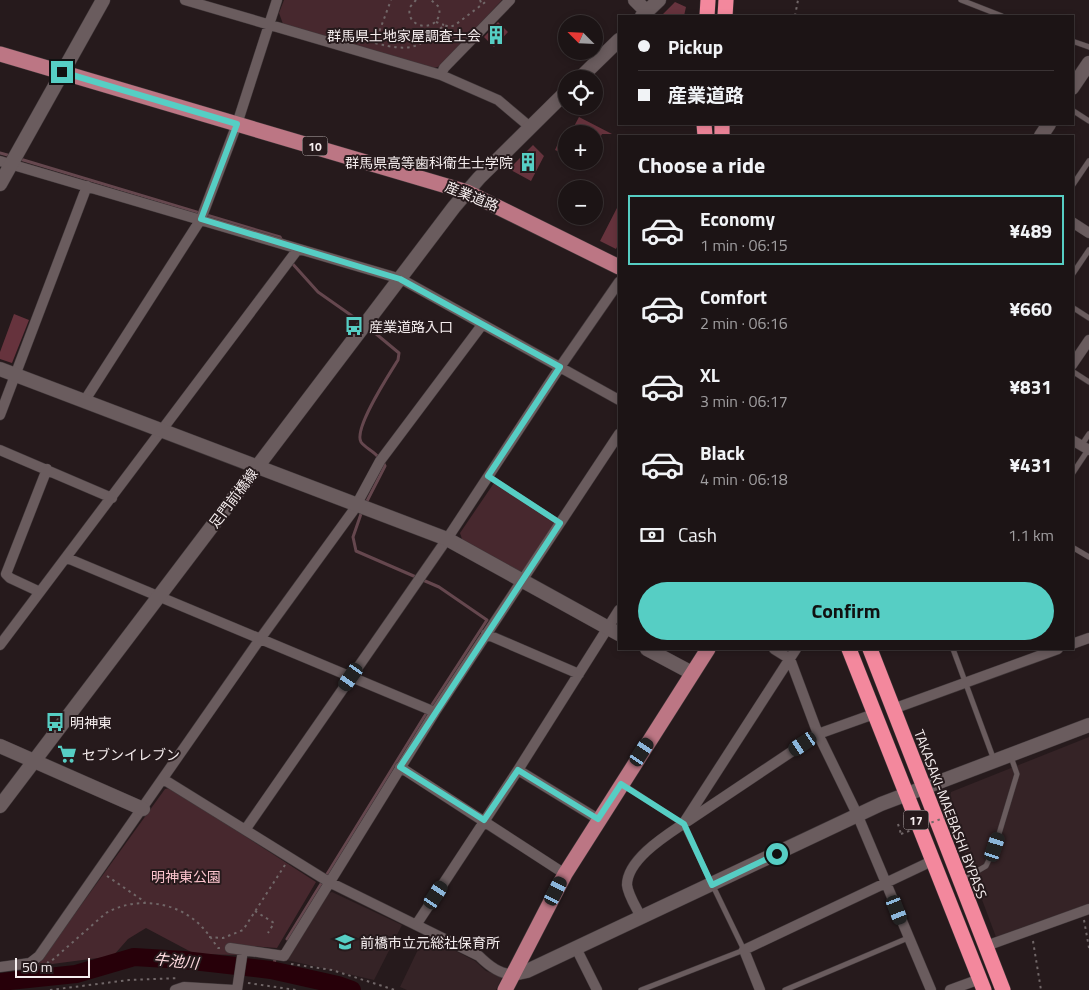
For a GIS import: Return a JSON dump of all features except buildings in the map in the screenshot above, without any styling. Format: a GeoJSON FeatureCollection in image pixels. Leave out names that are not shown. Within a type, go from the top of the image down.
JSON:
{"type":"FeatureCollection","features":[{"type":"Feature","properties":{"kind":"highway"},"geometry":{"type":"LineString","coordinates":[[707,15],[708,0]]}},
{"type":"Feature","properties":{"kind":"highway"},"geometry":{"type":"LineString","coordinates":[[725,15],[726,0]]}},
{"type":"Feature","properties":{"kind":"highway","name":"17"},"geometry":{"type":"LineString","coordinates":[[849,650],[982,984]]}},
{"type":"Feature","properties":{"kind":"highway","name":"TAKASAKI-MAEBASHI BYPASS"},"geometry":{"type":"LineString","coordinates":[[870,650],[1003,990]]}},
{"type":"Feature","properties":{"kind":"main road","name":"産業道路"},"geometry":{"type":"LineString","coordinates":[[0,54],[467,192],[618,267]]}},
{"type":"Feature","properties":{"kind":"main road"},"geometry":{"type":"LineString","coordinates":[[505,990],[565,874],[598,819],[707,650]]}},
{"type":"Feature","properties":{"kind":"street"},"geometry":{"type":"LineString","coordinates":[[0,184],[5,162],[62,72],[103,0]]}},
{"type":"Feature","properties":{"kind":"street"},"geometry":{"type":"LineString","coordinates":[[185,0],[206,3],[268,25],[441,75],[498,100],[530,127]]}},
{"type":"Feature","properties":{"kind":"street"},"geometry":{"type":"LineString","coordinates":[[86,400],[201,219],[237,124],[277,0]]}},
{"type":"Feature","properties":{"kind":"street"},"geometry":{"type":"LineString","coordinates":[[441,75],[444,68],[510,0]]}},
{"type":"Feature","properties":{"kind":"street"},"geometry":{"type":"LineString","coordinates":[[635,0],[644,14],[659,0]]}},
{"type":"Feature","properties":{"kind":"street"},"geometry":{"type":"LineString","coordinates":[[588,70],[618,41]]}},
{"type":"Feature","properties":{"kind":"street"},"geometry":{"type":"LineString","coordinates":[[1074,85],[1089,63]]}},
{"type":"Feature","properties":{"kind":"street","name":"足門前橋線"},"geometry":{"type":"LineString","coordinates":[[0,806],[467,192],[558,100]]}},
{"type":"Feature","properties":{"kind":"street"},"geometry":{"type":"LineString","coordinates":[[5,162],[400,279],[618,399]]}},
{"type":"Feature","properties":{"kind":"street"},"geometry":{"type":"LineString","coordinates":[[0,415],[87,186]]}},
{"type":"Feature","properties":{"kind":"street"},"geometry":{"type":"LineString","coordinates":[[1074,223],[1089,233]]}},
{"type":"Feature","properties":{"kind":"street"},"geometry":{"type":"LineString","coordinates":[[1,640],[67,558],[298,249]]}},
{"type":"Feature","properties":{"kind":"street"},"geometry":{"type":"LineString","coordinates":[[245,830],[447,539],[560,367],[618,283]]}},
{"type":"Feature","properties":{"kind":"street"},"geometry":{"type":"LineString","coordinates":[[0,967],[35,960],[356,505],[378,464],[482,325]]}},
{"type":"Feature","properties":{"kind":"street"},"geometry":{"type":"LineString","coordinates":[[1074,362],[1089,340]]}},
{"type":"Feature","properties":{"kind":"street"},"geometry":{"type":"LineString","coordinates":[[0,369],[86,400],[447,539],[613,631]]}},
{"type":"Feature","properties":{"kind":"street"},"geometry":{"type":"LineString","coordinates":[[230,948],[242,953],[284,956],[435,712],[618,436]]}},
{"type":"Feature","properties":{"kind":"street"},"geometry":{"type":"LineString","coordinates":[[0,450],[112,498]]}},
{"type":"Feature","properties":{"kind":"street"},"geometry":{"type":"LineString","coordinates":[[40,592],[7,577],[6,574],[47,469]]}},
{"type":"Feature","properties":{"kind":"street"},"geometry":{"type":"LineString","coordinates":[[67,558],[435,712]]}},
{"type":"Feature","properties":{"kind":"street"},"geometry":{"type":"LineString","coordinates":[[416,925],[579,674],[613,631],[618,614]]}},
{"type":"Feature","properties":{"kind":"street"},"geometry":{"type":"LineString","coordinates":[[486,634],[579,674]]}},
{"type":"Feature","properties":{"kind":"street"},"geometry":{"type":"LineString","coordinates":[[1074,643],[1089,638]]}},
{"type":"Feature","properties":{"kind":"street"},"geometry":{"type":"LineString","coordinates":[[648,650],[692,673]]}},
{"type":"Feature","properties":{"kind":"street"},"geometry":{"type":"LineString","coordinates":[[776,650],[790,659],[818,734],[857,814],[931,990]]}},
{"type":"Feature","properties":{"kind":"street"},"geometry":{"type":"LineString","coordinates":[[684,824],[795,650]]}},
{"type":"Feature","properties":{"kind":"street"},"geometry":{"type":"LineString","coordinates":[[893,709],[1041,652]]}},
{"type":"Feature","properties":{"kind":"street"},"geometry":{"type":"LineString","coordinates":[[641,917],[627,885],[632,868],[660,839],[818,734],[874,714]]}},
{"type":"Feature","properties":{"kind":"street"},"geometry":{"type":"LineString","coordinates":[[163,779],[289,859],[329,882],[479,956],[489,966],[506,974],[513,974],[527,971],[712,885],[857,814],[1089,725]]}},
{"type":"Feature","properties":{"kind":"street"},"geometry":{"type":"LineString","coordinates":[[0,746],[143,809]]}},
{"type":"Feature","properties":{"kind":"street"},"geometry":{"type":"LineString","coordinates":[[400,767],[565,874]]}},
{"type":"Feature","properties":{"kind":"street"},"geometry":{"type":"LineString","coordinates":[[518,770],[598,819]]}},
{"type":"Feature","properties":{"kind":"street"},"geometry":{"type":"LineString","coordinates":[[760,990],[744,950],[886,881],[932,861]]}},
{"type":"Feature","properties":{"kind":"street"},"geometry":{"type":"LineString","coordinates":[[986,946],[1085,911]]}},
{"type":"Feature","properties":{"kind":"street"},"geometry":{"type":"LineString","coordinates":[[576,948],[597,990]]}},
{"type":"Feature","properties":{"kind":"street"},"geometry":{"type":"LineString","coordinates":[[175,990],[184,987],[236,990],[242,953]]}},
{"type":"Feature","properties":{"kind":"street"},"geometry":{"type":"LineString","coordinates":[[950,990],[982,984]]}},
{"type":"Feature","properties":{"kind":"lane"},"geometry":{"type":"LineString","coordinates":[[961,0],[999,15]]}},
{"type":"Feature","properties":{"kind":"lane"},"geometry":{"type":"LineString","coordinates":[[1074,42],[1089,47]]}},
{"type":"Feature","properties":{"kind":"lane"},"geometry":{"type":"LineString","coordinates":[[1074,111],[1089,121]]}},
{"type":"Feature","properties":{"kind":"lane"},"geometry":{"type":"LineString","coordinates":[[1074,183],[1089,161]]}},
{"type":"Feature","properties":{"kind":"lane"},"geometry":{"type":"LineString","coordinates":[[1074,272],[1089,250]]}},
{"type":"Feature","properties":{"kind":"lane"},"geometry":{"type":"LineString","coordinates":[[1074,308],[1089,318]]}},
{"type":"Feature","properties":{"kind":"lane"},"geometry":{"type":"LineString","coordinates":[[1074,372],[1089,382]]}},
{"type":"Feature","properties":{"kind":"lane"},"geometry":{"type":"LineString","coordinates":[[1074,469],[1089,434]]}},
{"type":"Feature","properties":{"kind":"lane"},"geometry":{"type":"LineString","coordinates":[[488,476],[560,523]]}},
{"type":"Feature","properties":{"kind":"lane"},"geometry":{"type":"LineString","coordinates":[[1074,548],[1089,558]]}},
{"type":"Feature","properties":{"kind":"lane"},"geometry":{"type":"LineString","coordinates":[[953,650],[994,760]]}},
{"type":"Feature","properties":{"kind":"lane"},"geometry":{"type":"LineString","coordinates":[[960,881],[986,866],[995,847],[1017,774],[1010,754]]}},
{"type":"Feature","properties":{"kind":"lane"},"geometry":{"type":"LineString","coordinates":[[621,784],[684,824],[744,950],[641,990]]}},
{"type":"Feature","properties":{"kind":"lane"},"geometry":{"type":"LineString","coordinates":[[785,990],[908,938]]}},
{"type":"Feature","properties":{"kind":"path"},"geometry":{"type":"LineString","coordinates":[[372,50],[391,0]]}},
{"type":"Feature","properties":{"kind":"path"},"geometry":{"type":"LineString","coordinates":[[416,0],[410,7],[411,19],[424,27],[436,22],[450,27],[455,25],[488,0]]}},
{"type":"Feature","properties":{"kind":"path"},"geometry":{"type":"LineString","coordinates":[[432,0],[440,12],[436,22]]}},
{"type":"Feature","properties":{"kind":"path"},"geometry":{"type":"LineString","coordinates":[[480,0],[482,5]]}},
{"type":"Feature","properties":{"kind":"path"},"geometry":{"type":"LineString","coordinates":[[795,15],[798,0]]}},
{"type":"Feature","properties":{"kind":"path"},"geometry":{"type":"LineString","coordinates":[[375,43],[411,47],[420,46],[444,25]]}},
{"type":"Feature","properties":{"kind":"path"},"geometry":{"type":"LineString","coordinates":[[898,824],[901,834],[954,814],[950,804]]}},
{"type":"Feature","properties":{"kind":"path"},"geometry":{"type":"LineString","coordinates":[[209,937],[223,938],[243,930],[289,859]]}},
{"type":"Feature","properties":{"kind":"path"},"geometry":{"type":"LineString","coordinates":[[99,870],[145,902]]}},
{"type":"Feature","properties":{"kind":"path"},"geometry":{"type":"LineString","coordinates":[[35,960],[50,962],[106,913],[115,908],[145,902],[158,903],[191,917],[218,948],[230,948]]}},
{"type":"Feature","properties":{"kind":"path"},"geometry":{"type":"LineString","coordinates":[[255,911],[274,923],[268,932]]}},
{"type":"Feature","properties":{"kind":"path"},"geometry":{"type":"LineString","coordinates":[[1085,911],[1089,948]]}},
{"type":"Feature","properties":{"kind":"path"},"geometry":{"type":"LineString","coordinates":[[1031,930],[1041,990]]}},
{"type":"Feature","properties":{"kind":"path"},"geometry":{"type":"LineString","coordinates":[[284,956],[285,963],[332,970],[395,990]]}},
{"type":"Feature","properties":{"kind":"shaded area"},"geometry":{"type":"Polygon","coordinates":[[[1089,737],[1089,904],[996,937],[951,817],[957,814],[950,797],[951,792],[1089,737]]]}},
{"type":"Feature","properties":{"kind":"shaded area","name":"前橋市立元総社保育所"},"geometry":{"type":"Polygon","coordinates":[[[332,892],[402,925],[374,980],[287,960],[326,894],[332,892]]]}},
{"type":"Feature","properties":{"kind":"shaded area"},"geometry":{"type":"Polygon","coordinates":[[[425,935],[475,961],[486,971],[502,977],[496,990],[407,990],[400,987],[425,935]]]}},
{"type":"Feature","properties":{"kind":"green space"},"geometry":{"type":"Polygon","coordinates":[[[284,0],[502,0],[441,66],[434,68],[283,24],[279,13],[284,0]]]}},
{"type":"Feature","properties":{"kind":"green space"},"geometry":{"type":"Polygon","coordinates":[[[494,483],[554,521],[556,527],[526,570],[520,572],[463,542],[460,533],[494,483]]]}},
{"type":"Feature","properties":{"kind":"green space","name":"明神東公園"},"geometry":{"type":"Polygon","coordinates":[[[170,788],[316,882],[277,948],[236,945],[239,955],[195,954],[146,928],[128,939],[113,956],[37,966],[165,789],[170,788]]]}},
{"type":"Feature","properties":{"kind":"waterway"},"geometry":{"type":"LineString","coordinates":[[0,153],[11,156]]}},
{"type":"Feature","properties":{"kind":"waterway"},"geometry":{"type":"LineString","coordinates":[[20,159],[280,237],[282,241]]}},
{"type":"Feature","properties":{"kind":"waterway"},"geometry":{"type":"LineString","coordinates":[[291,262],[318,292],[355,318]]}},
{"type":"Feature","properties":{"kind":"waterway"},"geometry":{"type":"LineString","coordinates":[[375,333],[399,353],[398,360],[367,414],[360,435],[361,442],[379,458]]}},
{"type":"Feature","properties":{"kind":"waterway"},"geometry":{"type":"LineString","coordinates":[[366,503],[385,466],[383,462]]}},
{"type":"Feature","properties":{"kind":"waterway"},"geometry":{"type":"LineString","coordinates":[[287,939],[424,717],[487,620],[439,587],[356,551],[353,537],[362,511]]}},
{"type":"Feature","properties":{"kind":"waterway","name":"牛池川"},"geometry":{"type":"LineString","coordinates":[[0,982],[76,974],[134,957],[184,960],[271,970],[352,990]]}},
{"type":"Feature","properties":{"kind":"waterway"},"geometry":{"type":"LineString","coordinates":[[271,970],[275,960]]}},
{"type":"Feature","properties":{"kind":"place","name":"群馬県土地家屋調査士会"},"geometry":{"type":"Point","coordinates":[496,35]}},
{"type":"Feature","properties":{"kind":"place","name":"群馬県高等歯科衛生士学院"},"geometry":{"type":"Point","coordinates":[528,162]}},
{"type":"Feature","properties":{"kind":"place","name":"産業道路入口"},"geometry":{"type":"Point","coordinates":[354,326]}},
{"type":"Feature","properties":{"kind":"place","name":"明神東"},"geometry":{"type":"Point","coordinates":[55,722]}},
{"type":"Feature","properties":{"kind":"place","name":"セブンイレブン"},"geometry":{"type":"Point","coordinates":[67,754]}},
{"type":"Feature","properties":{"kind":"place","name":"前橋市立元総社保育所"},"geometry":{"type":"Point","coordinates":[345,942]}},
{"type":"Feature","properties":{"kind":"route"},"geometry":{"type":"LineString","coordinates":[[62,72],[237,124],[201,219],[400,279],[560,367],[488,476],[560,523],[400,767],[484,820],[518,770],[598,819],[621,784],[684,824],[712,885],[777,854]]}}]}
